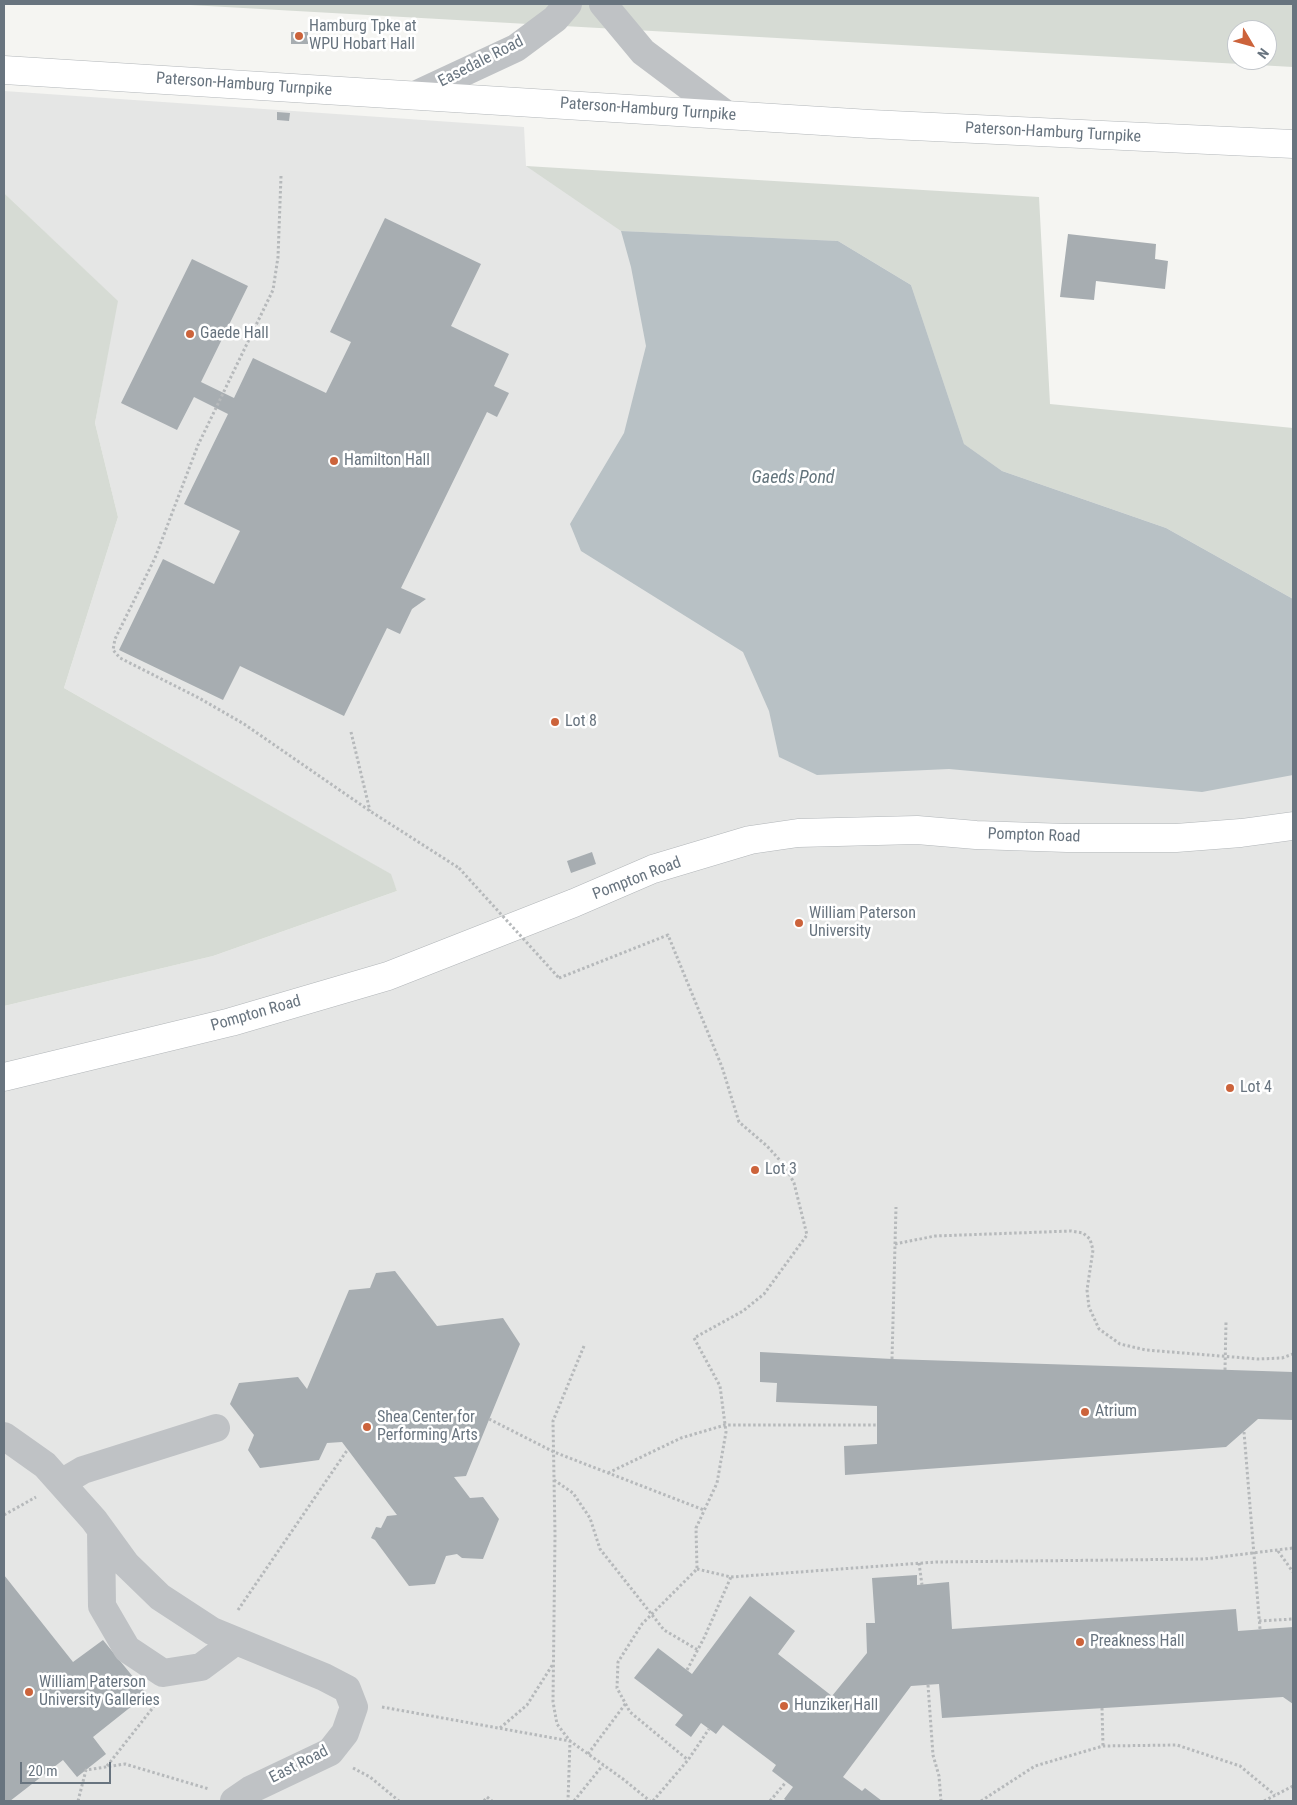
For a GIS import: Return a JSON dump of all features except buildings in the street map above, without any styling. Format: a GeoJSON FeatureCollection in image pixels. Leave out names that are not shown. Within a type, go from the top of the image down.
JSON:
{"type":"FeatureCollection","features":[{"type":"Feature","properties":{"kind":"main road","name":"Paterson-Hamburg Turnpike"},"geometry":{"type":"LineString","coordinates":[[4,70],[870,124],[1293,144]]}},
{"type":"Feature","properties":{"kind":"main road","name":"Pompton Road"},"geometry":{"type":"LineString","coordinates":[[4,1077],[231,1022],[388,976],[574,903],[653,869],[750,840],[798,833],[918,830],[976,835],[1176,838],[1240,833],[1293,826]]}},
{"type":"Feature","properties":{"kind":"street","name":"Easedale Road"},"geometry":{"type":"LineString","coordinates":[[413,96],[516,48],[555,19],[568,4]]}},
{"type":"Feature","properties":{"kind":"street"},"geometry":{"type":"LineString","coordinates":[[604,4],[643,52],[727,115]]}},
{"type":"Feature","properties":{"kind":"street"},"geometry":{"type":"LineString","coordinates":[[61,1483],[83,1470],[216,1428]]}},
{"type":"Feature","properties":{"kind":"street"},"geometry":{"type":"LineString","coordinates":[[4,1436],[45,1465],[101,1530],[126,1564],[160,1597],[212,1631],[324,1677],[347,1689],[352,1701]]}},
{"type":"Feature","properties":{"kind":"street"},"geometry":{"type":"LineString","coordinates":[[101,1530],[102,1606],[127,1649],[163,1672],[175,1671],[201,1667],[228,1638]]}},
{"type":"Feature","properties":{"kind":"street","name":"East Road"},"geometry":{"type":"LineString","coordinates":[[236,1800],[250,1790],[330,1752],[345,1733],[354,1707],[352,1701]]}},
{"type":"Feature","properties":{"kind":"path"},"geometry":{"type":"LineString","coordinates":[[282,176],[278,258],[273,290],[198,445],[155,558],[115,639],[113,650],[120,658],[199,698],[244,724],[370,811],[459,868],[559,978],[668,935],[722,1067],[739,1122],[767,1146],[785,1166],[794,1183],[807,1235],[764,1294],[743,1311],[694,1338],[720,1386],[726,1432],[717,1483],[696,1528],[697,1569],[642,1624],[618,1662],[617,1688],[630,1712],[688,1760]]}},
{"type":"Feature","properties":{"kind":"path"},"geometry":{"type":"LineString","coordinates":[[351,732],[370,811]]}},
{"type":"Feature","properties":{"kind":"path"},"geometry":{"type":"LineString","coordinates":[[892,1359],[896,1207]]}},
{"type":"Feature","properties":{"kind":"path"},"geometry":{"type":"LineString","coordinates":[[895,1244],[934,1236],[1071,1231],[1083,1233],[1090,1239],[1093,1250],[1087,1290],[1089,1307],[1099,1329],[1120,1344],[1146,1350],[1258,1359],[1282,1358],[1293,1354]]}},
{"type":"Feature","properties":{"kind":"path"},"geometry":{"type":"LineString","coordinates":[[1226,1322],[1226,1370]]}},
{"type":"Feature","properties":{"kind":"path"},"geometry":{"type":"LineString","coordinates":[[584,1346],[553,1421],[553,1702],[557,1724],[570,1741],[651,1801],[688,1760],[710,1729]]}},
{"type":"Feature","properties":{"kind":"path"},"geometry":{"type":"LineString","coordinates":[[490,1419],[554,1452],[704,1510]]}},
{"type":"Feature","properties":{"kind":"path"},"geometry":{"type":"LineString","coordinates":[[608,1473],[681,1438],[725,1425],[877,1425]]}},
{"type":"Feature","properties":{"kind":"path"},"geometry":{"type":"LineString","coordinates":[[1244,1432],[1260,1629]]}},
{"type":"Feature","properties":{"kind":"path"},"geometry":{"type":"LineString","coordinates":[[228,1638],[348,1450]]}},
{"type":"Feature","properties":{"kind":"path"},"geometry":{"type":"LineString","coordinates":[[554,1480],[573,1493],[590,1518],[600,1549],[664,1630],[698,1650]]}},
{"type":"Feature","properties":{"kind":"path"},"geometry":{"type":"LineString","coordinates":[[4,1514],[61,1483]]}},
{"type":"Feature","properties":{"kind":"path"},"geometry":{"type":"LineString","coordinates":[[697,1569],[732,1577],[920,1563],[1204,1559],[1293,1548]]}},
{"type":"Feature","properties":{"kind":"path"},"geometry":{"type":"LineString","coordinates":[[1278,1550],[1293,1572]]}},
{"type":"Feature","properties":{"kind":"path"},"geometry":{"type":"LineString","coordinates":[[920,1563],[922,1585]]}},
{"type":"Feature","properties":{"kind":"path"},"geometry":{"type":"LineString","coordinates":[[687,1670],[732,1577]]}},
{"type":"Feature","properties":{"kind":"path"},"geometry":{"type":"LineString","coordinates":[[1259,1621],[1293,1619]]}},
{"type":"Feature","properties":{"kind":"path"},"geometry":{"type":"LineString","coordinates":[[500,1728],[527,1705],[553,1664]]}},
{"type":"Feature","properties":{"kind":"path"},"geometry":{"type":"LineString","coordinates":[[106,1766],[158,1702],[175,1671]]}},
{"type":"Feature","properties":{"kind":"path"},"geometry":{"type":"LineString","coordinates":[[928,1685],[933,1755],[939,1776],[941,1801]]}},
{"type":"Feature","properties":{"kind":"path"},"geometry":{"type":"LineString","coordinates":[[352,1701],[570,1741]]}},
{"type":"Feature","properties":{"kind":"path"},"geometry":{"type":"LineString","coordinates":[[588,1754],[626,1703]]}},
{"type":"Feature","properties":{"kind":"path"},"geometry":{"type":"LineString","coordinates":[[1102,1708],[1103,1746]]}},
{"type":"Feature","properties":{"kind":"path"},"geometry":{"type":"LineString","coordinates":[[568,1801],[570,1741]]}},
{"type":"Feature","properties":{"kind":"path"},"geometry":{"type":"LineString","coordinates":[[981,1801],[1035,1766],[1103,1746],[1177,1745],[1240,1766],[1276,1795]]}},
{"type":"Feature","properties":{"kind":"path"},"geometry":{"type":"LineString","coordinates":[[330,1752],[370,1777],[399,1801]]}},
{"type":"Feature","properties":{"kind":"path"},"geometry":{"type":"LineString","coordinates":[[78,1801],[86,1770],[125,1764],[236,1800]]}},
{"type":"Feature","properties":{"kind":"path"},"geometry":{"type":"LineString","coordinates":[[574,1801],[603,1765]]}},
{"type":"Feature","properties":{"kind":"path"},"geometry":{"type":"LineString","coordinates":[[770,1801],[786,1782]]}},
{"type":"Feature","properties":{"kind":"path"},"geometry":{"type":"LineString","coordinates":[[1264,1801],[1293,1786]]}},
{"type":"Feature","properties":{"kind":"path"},"geometry":{"type":"LineString","coordinates":[[484,1801],[487,1797],[492,1801]]}},
{"type":"Feature","properties":{"kind":"shaded area"},"geometry":{"type":"Polygon","coordinates":[[[172,4],[1293,4],[1293,67],[1277,66],[1277,20],[1227,20],[1227,63],[172,4]]]}},
{"type":"Feature","properties":{"kind":"shaded area","name":"William Paterson University"},"geometry":{"type":"Polygon","coordinates":[[[4,91],[524,127],[526,166],[838,241],[911,285],[1002,471],[1166,528],[1293,599],[1293,1801],[4,1801],[4,1006],[213,956],[397,891],[390,874],[64,688],[118,517],[95,423],[117,301],[4,193],[4,91]]]}},
{"type":"Feature","properties":{"kind":"shaded area"},"geometry":{"type":"Polygon","coordinates":[[[526,166],[1039,197],[1050,404],[1293,428],[1293,599],[1166,528],[1002,471],[964,444],[911,285],[838,241],[621,231],[526,166]]]}},
{"type":"Feature","properties":{"kind":"shaded area"},"geometry":{"type":"Polygon","coordinates":[[[4,193],[118,301],[95,423],[118,517],[64,688],[391,874],[397,891],[213,956],[4,1006],[4,193]]]}},
{"type":"Feature","properties":{"kind":"water","name":"Gaeds Pond"},"geometry":{"type":"Polygon","coordinates":[[[621,231],[838,241],[911,285],[964,444],[1002,471],[1166,528],[1293,599],[1293,775],[1202,792],[949,769],[817,775],[779,757],[769,711],[743,652],[581,551],[570,524],[624,433],[646,346],[631,267],[621,231]]]}},
{"type":"Feature","properties":{"kind":"place","name":"Hamburg Tpke at WPU Hobart Hall"},"geometry":{"type":"Point","coordinates":[299,36]}},
{"type":"Feature","properties":{"kind":"place","name":"Gaede Hall"},"geometry":{"type":"Point","coordinates":[190,334]}},
{"type":"Feature","properties":{"kind":"place","name":"Hamilton Hall"},"geometry":{"type":"Point","coordinates":[334,461]}},
{"type":"Feature","properties":{"kind":"place","name":"Lot 8"},"geometry":{"type":"Point","coordinates":[555,722]}},
{"type":"Feature","properties":{"kind":"place","name":"William Paterson University"},"geometry":{"type":"Point","coordinates":[799,923]}},
{"type":"Feature","properties":{"kind":"place","name":"Lot 4"},"geometry":{"type":"Point","coordinates":[1230,1088]}},
{"type":"Feature","properties":{"kind":"place","name":"Lot 3"},"geometry":{"type":"Point","coordinates":[755,1170]}},
{"type":"Feature","properties":{"kind":"place","name":"Atrium"},"geometry":{"type":"Point","coordinates":[1085,1412]}},
{"type":"Feature","properties":{"kind":"place","name":"Shea Center for Performing Arts"},"geometry":{"type":"Point","coordinates":[367,1427]}},
{"type":"Feature","properties":{"kind":"place","name":"Preakness Hall"},"geometry":{"type":"Point","coordinates":[1080,1642]}},
{"type":"Feature","properties":{"kind":"place","name":"William Paterson University Galleries"},"geometry":{"type":"Point","coordinates":[29,1692]}},
{"type":"Feature","properties":{"kind":"place","name":"Hunziker Hall"},"geometry":{"type":"Point","coordinates":[784,1706]}}]}
